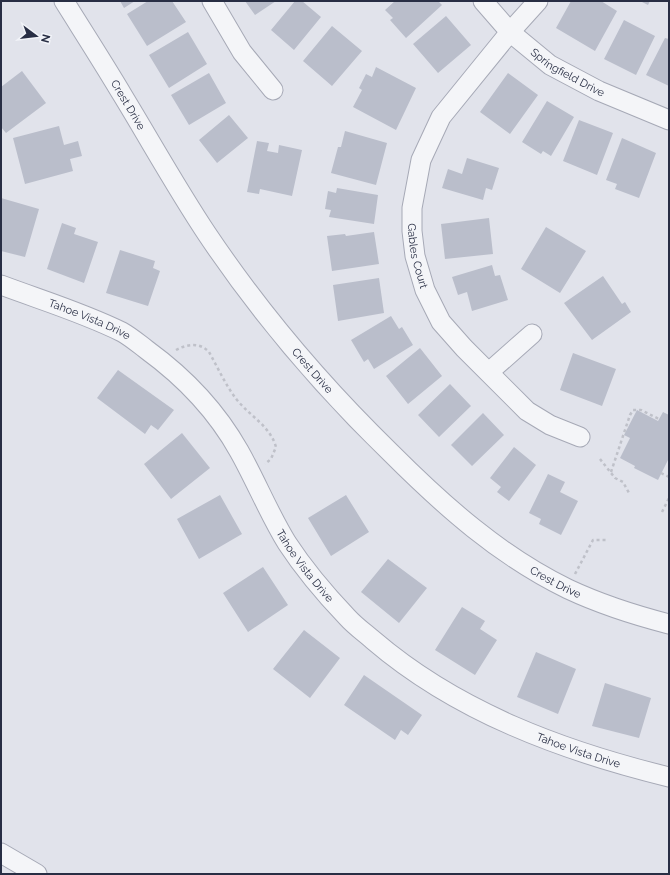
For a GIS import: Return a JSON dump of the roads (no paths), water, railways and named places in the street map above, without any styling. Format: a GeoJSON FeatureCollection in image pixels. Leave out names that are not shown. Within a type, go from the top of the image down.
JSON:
{"type":"FeatureCollection","features":[{"type":"Feature","properties":{"kind":"street","name":"Crest Drive"},"geometry":{"type":"LineString","coordinates":[[64,1],[124,96],[173,181],[208,235],[253,297],[308,365],[369,432],[422,484],[469,526],[518,561],[567,588],[631,614],[669,624]]}},
{"type":"Feature","properties":{"kind":"street"},"geometry":{"type":"LineString","coordinates":[[212,1],[242,52],[274,90]]}},
{"type":"Feature","properties":{"kind":"street","name":"Springfield Drive"},"geometry":{"type":"LineString","coordinates":[[483,1],[510,32],[550,65],[600,91],[669,120]]}},
{"type":"Feature","properties":{"kind":"street","name":"Gables Court"},"geometry":{"type":"LineString","coordinates":[[538,1],[510,32],[441,117],[422,160],[412,208],[415,256],[425,290],[441,322],[464,348],[527,411],[550,425],[580,437]]}},
{"type":"Feature","properties":{"kind":"street","name":"Tahoe Vista Drive"},"geometry":{"type":"LineString","coordinates":[[1,285],[124,333],[167,364],[204,399],[238,449],[287,543],[315,580],[348,618],[398,661],[446,692],[510,725],[617,764],[669,777]]}},
{"type":"Feature","properties":{"kind":"street"},"geometry":{"type":"LineString","coordinates":[[489,372],[532,334]]}},
{"type":"Feature","properties":{"kind":"street"},"geometry":{"type":"LineString","coordinates":[[1,853],[37,874]]}}]}
